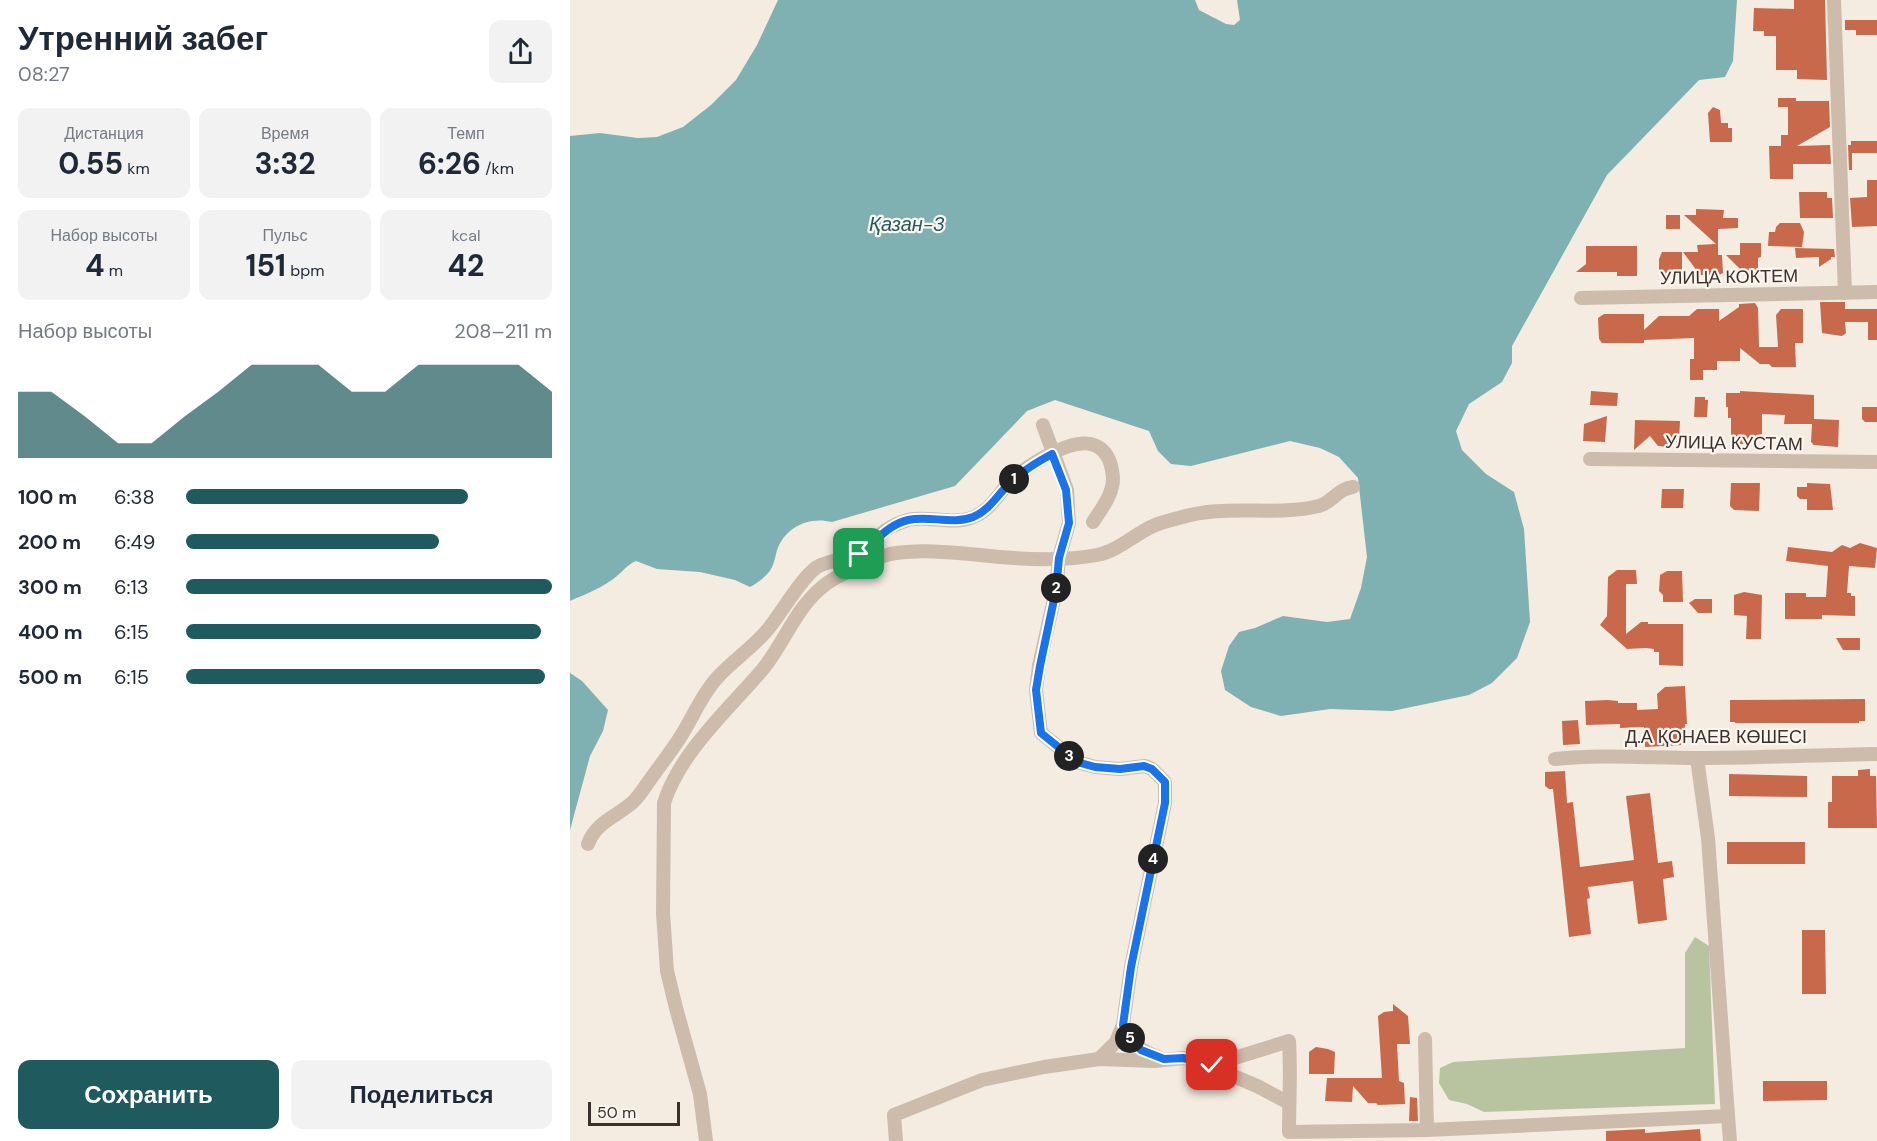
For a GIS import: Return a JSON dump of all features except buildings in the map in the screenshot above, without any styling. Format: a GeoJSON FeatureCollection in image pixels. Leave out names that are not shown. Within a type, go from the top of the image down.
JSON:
{"type":"FeatureCollection","features":[{"type":"Feature","properties":{"kind":"street"},"geometry":{"type":"LineString","coordinates":[[1834,0],[1845,293]]}},
{"type":"Feature","properties":{"kind":"street","name":"УЛИЦА КОКТЕМ"},"geometry":{"type":"LineString","coordinates":[[1581,298],[1877,292]]}},
{"type":"Feature","properties":{"kind":"street"},"geometry":{"type":"LineString","coordinates":[[1043,426],[1066,490],[1069,523],[1059,558],[1056,590],[1036,690],[1041,733],[1077,762],[1095,767],[1120,769],[1144,766],[1152,769],[1165,782],[1165,803],[1131,967],[1123,1025],[1116,1042],[1099,1059]]}},
{"type":"Feature","properties":{"kind":"street"},"geometry":{"type":"LineString","coordinates":[[588,844],[592,834],[602,822],[634,801],[680,738],[716,678],[763,636],[815,568],[832,560],[859,554],[894,525],[909,520],[934,518],[954,520],[970,518],[982,513],[1020,473],[1069,444],[1086,442],[1098,446],[1107,455],[1112,470],[1113,486],[1110,497],[1093,522]]}},
{"type":"Feature","properties":{"kind":"street","name":"УЛИЦА КУСТАМ"},"geometry":{"type":"LineString","coordinates":[[1590,459],[1877,462]]}},
{"type":"Feature","properties":{"kind":"street"},"geometry":{"type":"LineString","coordinates":[[706,1141],[700,1094],[668,971],[663,913],[664,803],[670,786],[709,731],[764,668],[802,608],[820,589],[838,576],[887,555],[910,552],[953,552],[992,556],[1080,558],[1101,555],[1153,526],[1184,516],[1216,510],[1249,509],[1273,512],[1321,505],[1344,488],[1353,487]]}},
{"type":"Feature","properties":{"kind":"street","name":"Д.А ҚОНАЕВ КӨШЕСІ"},"geometry":{"type":"LineString","coordinates":[[1555,759],[1598,756],[1697,758],[1877,754]]}},
{"type":"Feature","properties":{"kind":"street"},"geometry":{"type":"LineString","coordinates":[[1697,758],[1709,849],[1730,1141]]}},
{"type":"Feature","properties":{"kind":"street"},"geometry":{"type":"LineString","coordinates":[[1123,1025],[1130,1039],[1141,1050],[1164,1059]]}},
{"type":"Feature","properties":{"kind":"street"},"geometry":{"type":"LineString","coordinates":[[1425,1039],[1427,1130]]}},
{"type":"Feature","properties":{"kind":"street"},"geometry":{"type":"LineString","coordinates":[[1212,1065],[1290,1041],[1289,1132],[1309,1137],[1427,1130],[1499,1134],[1728,1116]]}},
{"type":"Feature","properties":{"kind":"street"},"geometry":{"type":"LineString","coordinates":[[896,1141],[894,1115],[933,1099],[982,1080],[1044,1067],[1099,1059],[1155,1061],[1183,1058],[1212,1065],[1289,1103]]}},
{"type":"Feature","properties":{"kind":"green space"},"geometry":{"type":"Polygon","coordinates":[[[1695,937],[1709,946],[1715,1104],[1484,1112],[1467,1104],[1449,1100],[1439,1083],[1440,1068],[1453,1062],[1685,1048],[1685,953],[1695,937]]]}},
{"type":"Feature","properties":{"kind":"water","name":"Қазан-3"},"geometry":{"type":"Polygon","coordinates":[[[778,0],[1195,0],[1199,10],[1226,24],[1234,25],[1240,20],[1237,0],[1737,0],[1733,61],[1725,77],[1699,80],[1607,175],[1512,346],[1512,363],[1502,382],[1469,404],[1456,431],[1462,450],[1486,474],[1514,492],[1524,529],[1530,622],[1517,658],[1492,683],[1469,695],[1392,711],[1330,709],[1281,716],[1251,707],[1225,690],[1221,671],[1229,646],[1239,632],[1283,616],[1327,622],[1350,619],[1361,588],[1367,557],[1358,478],[1339,457],[1320,448],[1290,441],[1191,466],[1171,464],[1158,451],[1149,431],[1055,400],[1027,411],[955,486],[832,522],[807,522],[792,529],[781,542],[769,572],[750,587],[735,580],[700,572],[657,569],[636,561],[606,584],[570,601],[570,136],[600,133],[638,138],[657,137],[683,127],[711,105],[736,80],[757,45],[778,0]]]}},
{"type":"Feature","properties":{"kind":"water"},"geometry":{"type":"Polygon","coordinates":[[[570,673],[582,681],[608,710],[603,731],[590,756],[570,830],[570,673]]]}},
{"type":"Feature","properties":{"kind":"route"},"geometry":{"type":"LineString","coordinates":[[859,554],[894,525],[909,520],[970,518],[982,513],[1020,473],[1052,454],[1066,490],[1069,523],[1059,558],[1056,590],[1036,690],[1041,733],[1077,762],[1095,767],[1120,769],[1144,766],[1152,769],[1165,782],[1165,803],[1131,967],[1123,1025],[1130,1039],[1141,1050],[1164,1059],[1183,1058],[1212,1065]]}}]}
